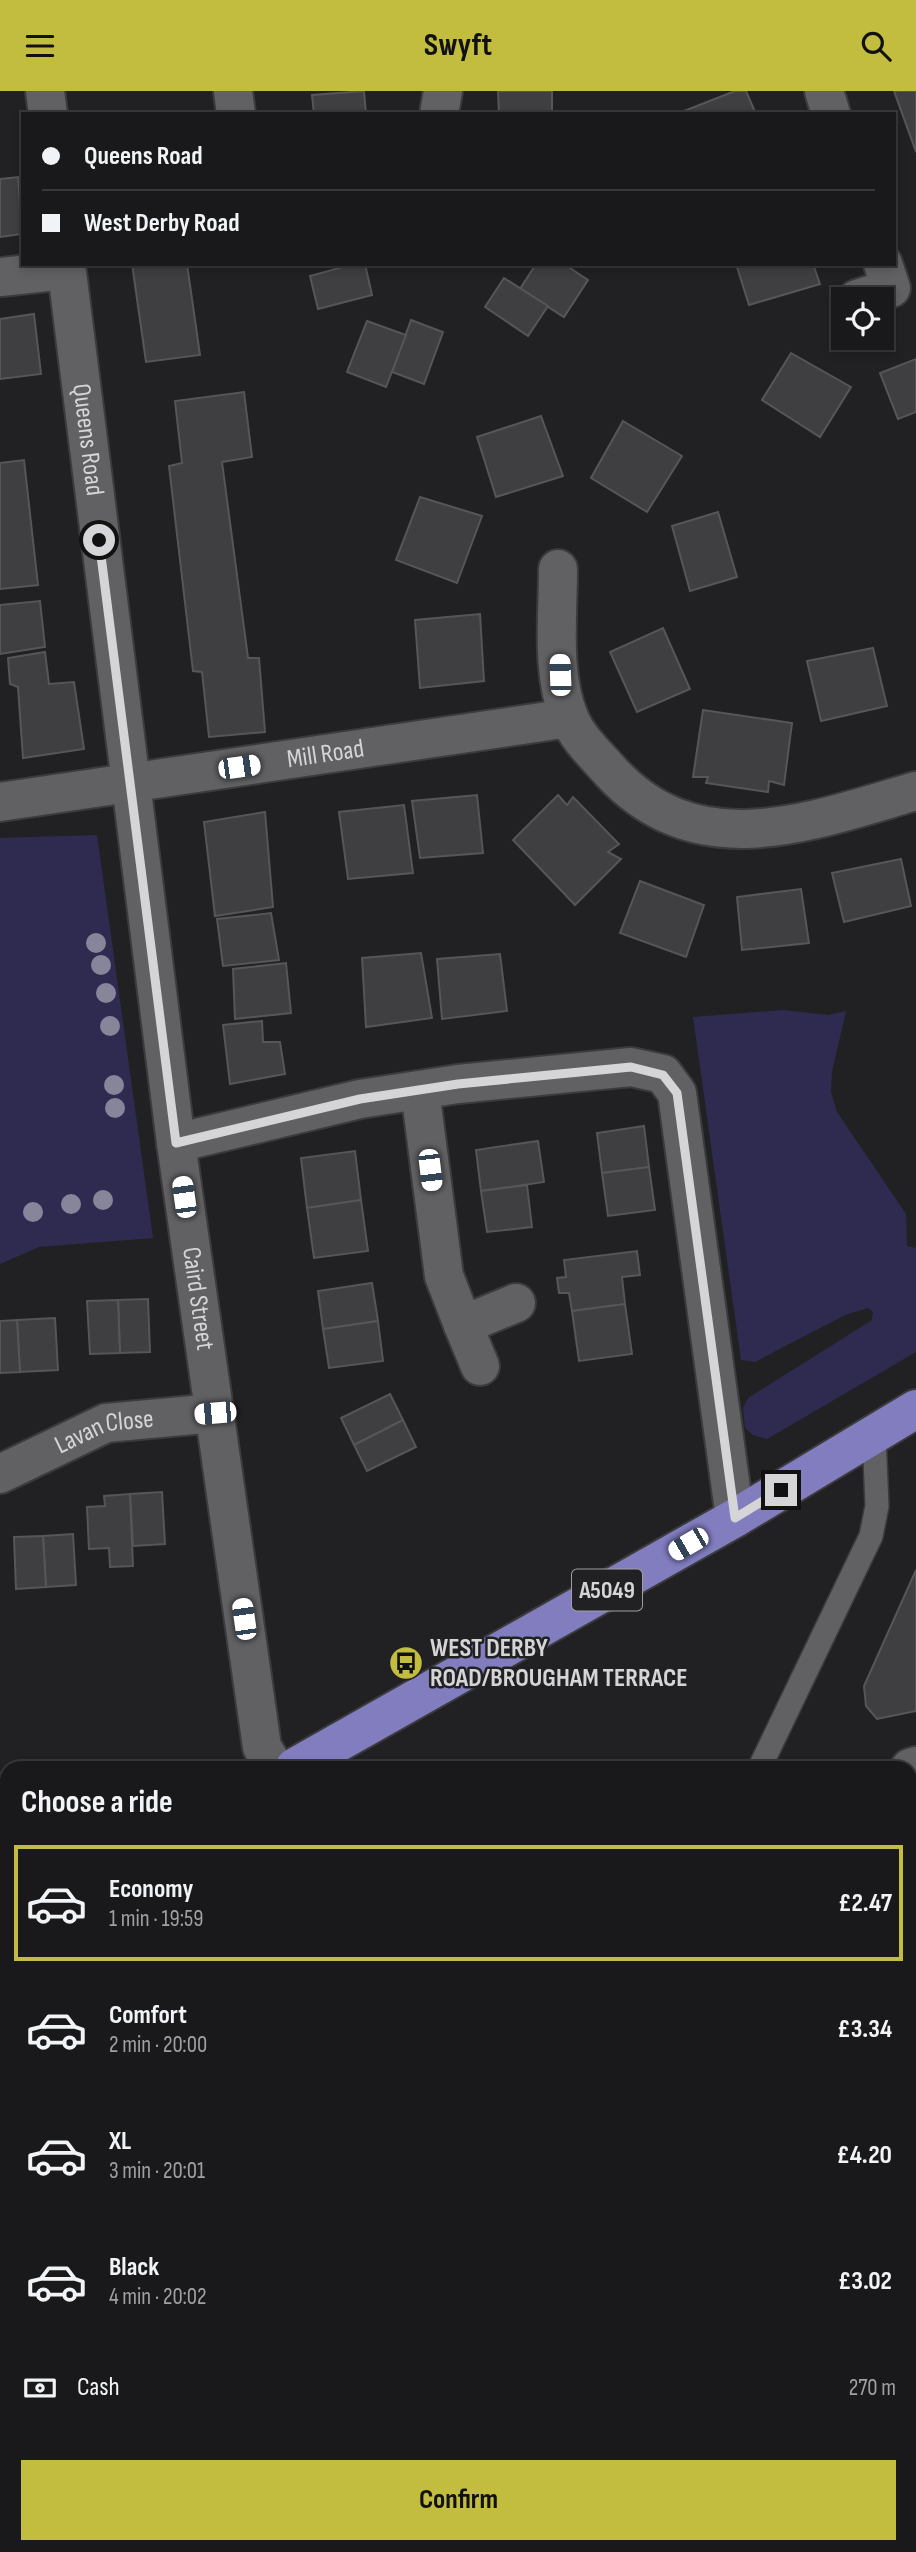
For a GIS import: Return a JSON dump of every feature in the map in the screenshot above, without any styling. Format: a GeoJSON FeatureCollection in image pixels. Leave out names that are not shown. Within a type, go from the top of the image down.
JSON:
{"type":"FeatureCollection","features":[{"type":"Feature","properties":{"kind":"highway","name":"A5049"},"geometry":{"type":"LineString","coordinates":[[306,1761],[735,1518],[916,1409]]}},
{"type":"Feature","properties":{"kind":"street"},"geometry":{"type":"LineString","coordinates":[[48,112],[45,91],[52,91]]}},
{"type":"Feature","properties":{"kind":"street"},"geometry":{"type":"LineString","coordinates":[[233,91],[236,112]]}},
{"type":"Feature","properties":{"kind":"street"},"geometry":{"type":"LineString","coordinates":[[439,112],[443,91]]}},
{"type":"Feature","properties":{"kind":"street"},"geometry":{"type":"LineString","coordinates":[[824,91],[830,112]]}},
{"type":"Feature","properties":{"kind":"street"},"geometry":{"type":"LineString","coordinates":[[884,266],[891,287]]}},
{"type":"Feature","properties":{"kind":"street"},"geometry":{"type":"LineString","coordinates":[[0,277],[66,267]]}},
{"type":"Feature","properties":{"kind":"street","name":"Queens Road"},"geometry":{"type":"LineString","coordinates":[[66,267],[129,783]]}},
{"type":"Feature","properties":{"kind":"street"},"geometry":{"type":"LineString","coordinates":[[558,569],[560,675],[569,718],[590,749],[639,797],[664,813],[697,824],[762,830],[810,822],[916,792]]}},
{"type":"Feature","properties":{"kind":"street","name":"Mill Road"},"geometry":{"type":"LineString","coordinates":[[0,801],[569,718]]}},
{"type":"Feature","properties":{"kind":"street","name":"Caird Street"},"geometry":{"type":"LineString","coordinates":[[129,783],[176,1143],[262,1747],[270,1761]]}},
{"type":"Feature","properties":{"kind":"street"},"geometry":{"type":"LineString","coordinates":[[176,1143],[360,1099],[420,1090],[631,1067],[663,1075],[677,1093],[735,1518]]}},
{"type":"Feature","properties":{"kind":"street"},"geometry":{"type":"LineString","coordinates":[[420,1090],[444,1276],[480,1366]]}},
{"type":"Feature","properties":{"kind":"street"},"geometry":{"type":"LineString","coordinates":[[463,1325],[516,1303]]}},
{"type":"Feature","properties":{"kind":"street","name":"Lavan Close"},"geometry":{"type":"LineString","coordinates":[[0,1473],[106,1423],[215,1413]]}},
{"type":"Feature","properties":{"kind":"lane"},"geometry":{"type":"LineString","coordinates":[[763,1761],[872,1536],[877,1506],[874,1435]]}},
{"type":"Feature","properties":{"kind":"shaded area"},"geometry":{"type":"Polygon","coordinates":[[[97,835],[153,1238],[39,1247],[0,1264],[0,838],[97,835]]]}},
{"type":"Feature","properties":{"kind":"shaded area"},"geometry":{"type":"Polygon","coordinates":[[[783,1010],[828,1015],[846,1011],[832,1072],[831,1092],[837,1112],[906,1214],[907,1246],[916,1248],[916,1352],[767,1439],[753,1435],[745,1428],[743,1408],[748,1398],[872,1320],[873,1312],[868,1308],[845,1315],[755,1362],[741,1360],[693,1017],[783,1010]]]}},
{"type":"Feature","properties":{"kind":"building"},"geometry":{"type":"Polygon","coordinates":[[[364,91],[366,112],[314,112],[312,95],[364,91]]]}},
{"type":"Feature","properties":{"kind":"building"},"geometry":{"type":"Polygon","coordinates":[[[498,91],[552,91],[552,112],[499,112],[498,91]]]}},
{"type":"Feature","properties":{"kind":"building"},"geometry":{"type":"Polygon","coordinates":[[[735,91],[746,91],[755,112],[684,112],[735,91]]]}},
{"type":"Feature","properties":{"kind":"building"},"geometry":{"type":"Polygon","coordinates":[[[894,91],[916,91],[916,152],[894,91]]]}},
{"type":"Feature","properties":{"kind":"building"},"geometry":{"type":"Polygon","coordinates":[[[18,177],[21,234],[0,237],[0,179],[18,177]]]}},
{"type":"Feature","properties":{"kind":"building"},"geometry":{"type":"Polygon","coordinates":[[[132,266],[187,266],[200,355],[146,362],[132,266]]]}},
{"type":"Feature","properties":{"kind":"building"},"geometry":{"type":"Polygon","coordinates":[[[347,266],[365,266],[372,295],[318,309],[310,276],[347,266]]]}},
{"type":"Feature","properties":{"kind":"building"},"geometry":{"type":"Polygon","coordinates":[[[535,266],[567,266],[588,280],[564,317],[520,289],[535,266]]]}},
{"type":"Feature","properties":{"kind":"building"},"geometry":{"type":"Polygon","coordinates":[[[737,266],[814,266],[820,284],[749,305],[737,266]]]}},
{"type":"Feature","properties":{"kind":"building"},"geometry":{"type":"Polygon","coordinates":[[[504,278],[548,306],[528,336],[485,307],[504,278]]]}},
{"type":"Feature","properties":{"kind":"building"},"geometry":{"type":"Polygon","coordinates":[[[34,314],[41,374],[0,379],[0,319],[34,314]]]}},
{"type":"Feature","properties":{"kind":"building"},"geometry":{"type":"Polygon","coordinates":[[[411,320],[443,332],[424,384],[392,372],[411,320]]]}},
{"type":"Feature","properties":{"kind":"building"},"geometry":{"type":"Polygon","coordinates":[[[367,321],[406,335],[386,387],[347,372],[367,321]]]}},
{"type":"Feature","properties":{"kind":"building"},"geometry":{"type":"Polygon","coordinates":[[[791,353],[851,387],[820,437],[762,400],[791,353]]]}},
{"type":"Feature","properties":{"kind":"building"},"geometry":{"type":"Polygon","coordinates":[[[916,359],[916,412],[898,419],[880,373],[916,359]]]}},
{"type":"Feature","properties":{"kind":"building"},"geometry":{"type":"Polygon","coordinates":[[[244,392],[252,457],[222,462],[248,658],[259,658],[265,732],[209,737],[202,672],[193,671],[169,466],[182,463],[175,401],[244,392]]]}},
{"type":"Feature","properties":{"kind":"building"},"geometry":{"type":"Polygon","coordinates":[[[541,416],[563,476],[496,497],[477,437],[541,416]]]}},
{"type":"Feature","properties":{"kind":"building"},"geometry":{"type":"Polygon","coordinates":[[[623,421],[682,456],[647,512],[591,478],[623,421]]]}},
{"type":"Feature","properties":{"kind":"building"},"geometry":{"type":"Polygon","coordinates":[[[24,460],[38,585],[0,589],[0,463],[24,460]]]}},
{"type":"Feature","properties":{"kind":"building"},"geometry":{"type":"Polygon","coordinates":[[[420,497],[482,516],[457,583],[396,560],[420,497]]]}},
{"type":"Feature","properties":{"kind":"building"},"geometry":{"type":"Polygon","coordinates":[[[718,512],[737,577],[690,591],[672,526],[718,512]]]}},
{"type":"Feature","properties":{"kind":"building"},"geometry":{"type":"Polygon","coordinates":[[[40,601],[45,647],[0,654],[0,605],[40,601]]]}},
{"type":"Feature","properties":{"kind":"building"},"geometry":{"type":"Polygon","coordinates":[[[480,614],[484,681],[420,688],[415,620],[480,614]]]}},
{"type":"Feature","properties":{"kind":"building"},"geometry":{"type":"Polygon","coordinates":[[[663,628],[690,689],[637,712],[610,652],[663,628]]]}},
{"type":"Feature","properties":{"kind":"building"},"geometry":{"type":"Polygon","coordinates":[[[873,648],[887,706],[821,721],[807,661],[873,648]]]}},
{"type":"Feature","properties":{"kind":"building"},"geometry":{"type":"Polygon","coordinates":[[[45,652],[49,684],[74,682],[84,749],[23,758],[18,687],[10,684],[8,658],[45,652]]]}},
{"type":"Feature","properties":{"kind":"building"},"geometry":{"type":"Polygon","coordinates":[[[703,710],[792,723],[784,785],[769,781],[768,792],[706,783],[708,777],[693,777],[703,710]]]}},
{"type":"Feature","properties":{"kind":"building"},"geometry":{"type":"Polygon","coordinates":[[[477,795],[483,853],[420,858],[412,801],[477,795]]]}},
{"type":"Feature","properties":{"kind":"building"},"geometry":{"type":"Polygon","coordinates":[[[558,795],[567,805],[573,797],[619,844],[608,852],[621,859],[575,905],[513,840],[558,795]]]}},
{"type":"Feature","properties":{"kind":"building"},"geometry":{"type":"Polygon","coordinates":[[[404,805],[413,873],[348,879],[339,812],[404,805]]]}},
{"type":"Feature","properties":{"kind":"building"},"geometry":{"type":"Polygon","coordinates":[[[265,812],[273,907],[215,916],[204,822],[265,812]]]}},
{"type":"Feature","properties":{"kind":"building"},"geometry":{"type":"Polygon","coordinates":[[[901,859],[911,906],[844,922],[832,873],[901,859]]]}},
{"type":"Feature","properties":{"kind":"building"},"geometry":{"type":"Polygon","coordinates":[[[640,881],[704,905],[686,957],[620,933],[640,881]]]}},
{"type":"Feature","properties":{"kind":"building"},"geometry":{"type":"Polygon","coordinates":[[[801,889],[809,943],[742,950],[737,897],[801,889]]]}},
{"type":"Feature","properties":{"kind":"building"},"geometry":{"type":"Polygon","coordinates":[[[271,913],[279,960],[223,966],[217,919],[271,913]]]}},
{"type":"Feature","properties":{"kind":"building"},"geometry":{"type":"Polygon","coordinates":[[[421,953],[432,1018],[366,1027],[362,958],[421,953]]]}},
{"type":"Feature","properties":{"kind":"building"},"geometry":{"type":"Polygon","coordinates":[[[500,954],[507,1011],[442,1019],[437,959],[500,954]]]}},
{"type":"Feature","properties":{"kind":"building"},"geometry":{"type":"Polygon","coordinates":[[[286,963],[291,1013],[235,1019],[233,969],[286,963]]]}},
{"type":"Feature","properties":{"kind":"building"},"geometry":{"type":"Polygon","coordinates":[[[262,1021],[263,1042],[280,1042],[285,1074],[230,1084],[223,1025],[262,1021]]]}},
{"type":"Feature","properties":{"kind":"building"},"geometry":{"type":"Polygon","coordinates":[[[644,1126],[649,1167],[602,1173],[597,1133],[644,1126]]]}},
{"type":"Feature","properties":{"kind":"building"},"geometry":{"type":"Polygon","coordinates":[[[538,1141],[544,1182],[481,1191],[476,1150],[538,1141]]]}},
{"type":"Feature","properties":{"kind":"building"},"geometry":{"type":"Polygon","coordinates":[[[355,1151],[361,1200],[307,1208],[301,1158],[355,1151]]]}},
{"type":"Feature","properties":{"kind":"building"},"geometry":{"type":"Polygon","coordinates":[[[649,1167],[655,1210],[608,1216],[602,1173],[649,1167]]]}},
{"type":"Feature","properties":{"kind":"building"},"geometry":{"type":"Polygon","coordinates":[[[527,1185],[532,1227],[487,1232],[481,1191],[527,1185]]]}},
{"type":"Feature","properties":{"kind":"building"},"geometry":{"type":"Polygon","coordinates":[[[361,1200],[368,1251],[314,1258],[307,1208],[361,1200]]]}},
{"type":"Feature","properties":{"kind":"building"},"geometry":{"type":"Polygon","coordinates":[[[637,1251],[640,1275],[622,1277],[625,1304],[572,1311],[569,1293],[559,1293],[557,1278],[566,1277],[564,1260],[637,1251]]]}},
{"type":"Feature","properties":{"kind":"building"},"geometry":{"type":"Polygon","coordinates":[[[372,1283],[378,1321],[323,1329],[318,1291],[372,1283]]]}},
{"type":"Feature","properties":{"kind":"building"},"geometry":{"type":"Polygon","coordinates":[[[148,1299],[150,1352],[120,1353],[118,1300],[148,1299]]]}},
{"type":"Feature","properties":{"kind":"building"},"geometry":{"type":"Polygon","coordinates":[[[118,1300],[120,1353],[90,1354],[87,1301],[118,1300]]]}},
{"type":"Feature","properties":{"kind":"building"},"geometry":{"type":"Polygon","coordinates":[[[625,1304],[632,1354],[579,1361],[572,1311],[625,1304]]]}},
{"type":"Feature","properties":{"kind":"building"},"geometry":{"type":"Polygon","coordinates":[[[55,1318],[58,1370],[20,1372],[17,1320],[55,1318]]]}},
{"type":"Feature","properties":{"kind":"building"},"geometry":{"type":"Polygon","coordinates":[[[17,1320],[20,1372],[0,1373],[0,1321],[17,1320]]]}},
{"type":"Feature","properties":{"kind":"building"},"geometry":{"type":"Polygon","coordinates":[[[378,1321],[383,1361],[329,1368],[323,1329],[378,1321]]]}},
{"type":"Feature","properties":{"kind":"building"},"geometry":{"type":"Polygon","coordinates":[[[390,1394],[403,1420],[354,1445],[341,1418],[390,1394]]]}},
{"type":"Feature","properties":{"kind":"building"},"geometry":{"type":"Polygon","coordinates":[[[403,1420],[416,1447],[367,1471],[354,1445],[403,1420]]]}},
{"type":"Feature","properties":{"kind":"building"},"geometry":{"type":"Polygon","coordinates":[[[162,1492],[165,1544],[133,1546],[130,1494],[162,1492]]]}},
{"type":"Feature","properties":{"kind":"building"},"geometry":{"type":"Polygon","coordinates":[[[130,1494],[133,1566],[110,1567],[109,1548],[89,1549],[87,1507],[105,1506],[104,1496],[130,1494]]]}},
{"type":"Feature","properties":{"kind":"building"},"geometry":{"type":"Polygon","coordinates":[[[73,1534],[76,1585],[46,1587],[43,1536],[73,1534]]]}},
{"type":"Feature","properties":{"kind":"building"},"geometry":{"type":"Polygon","coordinates":[[[43,1536],[46,1587],[16,1589],[14,1537],[43,1536]]]}},
{"type":"Feature","properties":{"kind":"building"},"geometry":{"type":"Polygon","coordinates":[[[916,1570],[916,1711],[877,1719],[866,1706],[864,1686],[916,1570]]]}},
{"type":"Feature","properties":{"kind":"place","name":"WEST DERBY ROAD/BROUGHAM TERRACE"},"geometry":{"type":"Point","coordinates":[406,1663]}},
{"type":"Feature","properties":{"kind":"route"},"geometry":{"type":"LineString","coordinates":[[99,540],[176,1143],[360,1099],[458,1084],[631,1067],[663,1075],[677,1093],[735,1518],[781,1490]]}}]}
